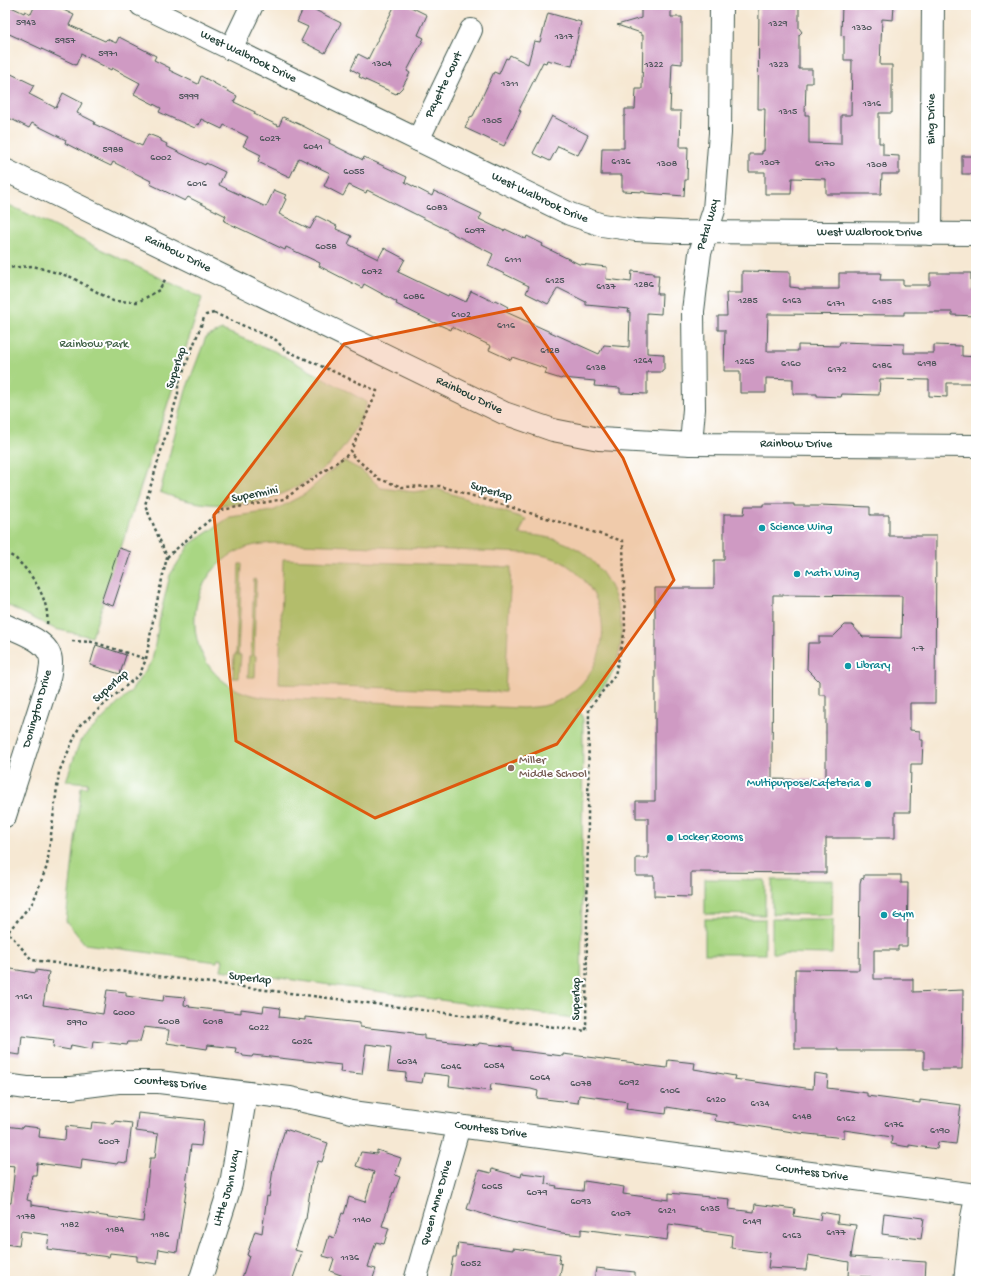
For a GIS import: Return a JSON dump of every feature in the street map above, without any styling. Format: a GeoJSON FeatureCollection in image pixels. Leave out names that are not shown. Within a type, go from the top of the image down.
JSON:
{"type":"FeatureCollection","features":[{"type":"Feature","properties":{"kind":"street","name":"West Walbrook Drive"},"geometry":{"type":"LineString","coordinates":[[141,5],[570,214],[602,225],[636,230],[707,232],[976,234]]}},
{"type":"Feature","properties":{"kind":"street"},"geometry":{"type":"LineString","coordinates":[[231,49],[252,5]]}},
{"type":"Feature","properties":{"kind":"street","name":"Petal Way"},"geometry":{"type":"LineString","coordinates":[[691,444],[694,410],[693,311],[700,253],[714,210],[719,141],[722,5]]}},
{"type":"Feature","properties":{"kind":"street","name":"Bing Drive"},"geometry":{"type":"LineString","coordinates":[[931,234],[933,5]]}},
{"type":"Feature","properties":{"kind":"street","name":"Payette Court"},"geometry":{"type":"LineString","coordinates":[[418,140],[472,30]]}},
{"type":"Feature","properties":{"kind":"street","name":"Rainbow Drive"},"geometry":{"type":"LineString","coordinates":[[5,170],[504,413],[553,430],[600,439],[691,444],[976,446]]}},
{"type":"Feature","properties":{"kind":"street","name":"Donington Drive"},"geometry":{"type":"LineString","coordinates":[[5,625],[43,644],[50,654],[51,662],[49,678],[5,816]]}},
{"type":"Feature","properties":{"kind":"street","name":"Countess Drive"},"geometry":{"type":"LineString","coordinates":[[5,1085],[27,1088],[71,1088],[118,1082],[159,1082],[290,1098],[352,1112],[976,1195]]}},
{"type":"Feature","properties":{"kind":"street","name":"Little John Way"},"geometry":{"type":"LineString","coordinates":[[200,1281],[231,1184],[246,1093]]}},
{"type":"Feature","properties":{"kind":"street","name":"Queen Anne Drive"},"geometry":{"type":"LineString","coordinates":[[415,1281],[458,1126]]}},
{"type":"Feature","properties":{"kind":"street"},"geometry":{"type":"LineString","coordinates":[[965,1281],[972,1217],[976,1199]]}},
{"type":"Feature","properties":{"kind":"path"},"geometry":{"type":"LineString","coordinates":[[5,268],[32,266],[71,277],[113,301],[138,302],[159,290],[166,278]]}},
{"type":"Feature","properties":{"kind":"path","name":"Superlap"},"geometry":{"type":"LineString","coordinates":[[214,313],[276,340],[285,350],[377,391],[350,453],[379,479],[402,487],[440,486],[623,541],[625,630],[615,675],[589,709],[586,1031],[32,960],[8,932],[33,902],[47,866],[59,772],[80,725],[140,674],[146,659],[167,557],[145,505],[178,394],[178,385],[206,315],[214,313]]}},
{"type":"Feature","properties":{"kind":"path","name":"Supermini"},"geometry":{"type":"LineString","coordinates":[[167,557],[221,510],[284,499],[350,453]]}},
{"type":"Feature","properties":{"kind":"path"},"geometry":{"type":"LineString","coordinates":[[5,553],[18,560],[41,593],[46,605],[48,616],[46,627]]}},
{"type":"Feature","properties":{"kind":"path"},"geometry":{"type":"LineString","coordinates":[[72,641],[93,642],[146,659]]}},
{"type":"Feature","properties":{"kind":"highlighted area"},"geometry":{"type":"Polygon","coordinates":[[[521,308],[623,458],[674,580],[557,744],[375,818],[236,741],[214,515],[344,344],[521,308]]]}},
{"type":"Feature","properties":{"kind":"green space","name":"Rainbow Park"},"geometry":{"type":"Polygon","coordinates":[[[5,203],[202,298],[92,637],[55,629],[5,604],[5,203]]]}},
{"type":"Feature","properties":{"kind":"green space"},"geometry":{"type":"Polygon","coordinates":[[[222,330],[274,351],[367,402],[353,433],[335,458],[311,478],[284,493],[255,502],[223,505],[192,502],[160,492],[186,390],[206,337],[222,330]]]}},
{"type":"Feature","properties":{"kind":"green space"},"geometry":{"type":"Polygon","coordinates":[[[344,461],[361,470],[381,488],[414,492],[437,489],[526,519],[519,534],[552,538],[575,548],[582,552],[596,565],[607,580],[615,598],[620,616],[621,634],[619,653],[613,671],[603,687],[576,712],[581,713],[583,720],[581,1010],[572,1018],[221,970],[223,960],[218,959],[217,962],[85,944],[66,921],[81,787],[87,787],[88,783],[66,781],[80,741],[131,691],[152,661],[161,612],[170,575],[190,544],[230,517],[273,511],[305,494],[344,461]],[[275,543],[252,546],[245,548],[224,560],[208,577],[199,596],[195,618],[197,640],[205,660],[220,678],[247,694],[270,698],[523,708],[546,705],[553,703],[572,692],[587,677],[597,660],[602,641],[602,621],[597,601],[587,583],[571,568],[551,558],[528,553],[275,543]]]}},
{"type":"Feature","properties":{"kind":"green space"},"geometry":{"type":"Polygon","coordinates":[[[283,559],[511,567],[505,692],[279,684],[283,559]]]}},
{"type":"Feature","properties":{"kind":"green space"},"geometry":{"type":"Polygon","coordinates":[[[239,564],[242,564],[238,655],[241,655],[239,678],[233,678],[234,655],[236,655],[239,564]]]}},
{"type":"Feature","properties":{"kind":"green space"},"geometry":{"type":"Polygon","coordinates":[[[254,579],[256,580],[254,655],[256,656],[255,677],[248,677],[249,656],[251,656],[254,579]]]}},
{"type":"Feature","properties":{"kind":"green space"},"geometry":{"type":"Polygon","coordinates":[[[705,879],[765,880],[765,915],[705,914],[705,879]]]}},
{"type":"Feature","properties":{"kind":"green space"},"geometry":{"type":"Polygon","coordinates":[[[772,880],[833,880],[832,915],[772,914],[772,880]]]}},
{"type":"Feature","properties":{"kind":"green space"},"geometry":{"type":"Polygon","coordinates":[[[705,919],[765,919],[765,954],[705,954],[705,919]]]}},
{"type":"Feature","properties":{"kind":"green space"},"geometry":{"type":"Polygon","coordinates":[[[772,919],[833,919],[832,954],[772,953],[772,919]]]}},
{"type":"Feature","properties":{"kind":"building"},"geometry":{"type":"Polygon","coordinates":[[[35,5],[53,5],[74,15],[69,25],[105,41],[107,39],[116,43],[119,37],[156,56],[154,60],[170,68],[169,70],[198,84],[201,76],[237,96],[234,102],[255,112],[254,114],[279,126],[283,117],[303,126],[330,140],[329,143],[363,160],[364,157],[407,177],[405,182],[432,196],[434,191],[482,214],[479,219],[504,231],[505,229],[526,239],[527,236],[543,244],[542,246],[579,264],[607,267],[606,279],[631,282],[632,271],[659,275],[657,294],[662,294],[661,314],[647,313],[647,353],[664,355],[664,370],[662,370],[662,372],[647,372],[647,394],[620,393],[620,388],[594,386],[595,381],[561,379],[545,374],[547,369],[512,357],[511,360],[489,350],[491,346],[452,327],[451,330],[435,323],[396,304],[397,302],[364,284],[362,288],[319,266],[320,263],[286,247],[285,250],[224,221],[226,216],[188,197],[185,201],[150,184],[151,181],[113,162],[111,166],[88,155],[65,143],[66,140],[32,123],[29,128],[5,116],[5,71],[34,85],[29,94],[56,108],[63,93],[82,103],[77,113],[95,122],[94,124],[142,146],[148,134],[161,139],[161,141],[167,144],[166,146],[205,165],[206,163],[225,172],[219,185],[266,207],[274,190],[286,195],[284,198],[286,199],[279,214],[310,229],[317,216],[337,226],[336,229],[352,236],[348,244],[378,259],[384,248],[405,259],[398,272],[448,296],[449,294],[466,302],[471,291],[494,302],[495,300],[508,307],[506,312],[599,354],[604,345],[629,347],[629,309],[586,305],[586,302],[558,288],[548,304],[526,293],[529,286],[488,266],[493,254],[453,233],[367,190],[366,193],[349,185],[343,196],[324,186],[330,173],[299,158],[290,177],[258,162],[261,155],[243,146],[248,137],[224,125],[222,129],[201,119],[199,125],[197,124],[195,128],[159,112],[161,108],[134,94],[140,83],[112,68],[111,70],[81,54],[76,65],[5,32],[5,14],[9,6],[24,13],[25,11],[31,14],[35,5]]]}},
{"type":"Feature","properties":{"kind":"building"},"geometry":{"type":"Polygon","coordinates":[[[305,5],[341,23],[325,53],[301,41],[308,27],[297,22],[305,5]]]}},
{"type":"Feature","properties":{"kind":"building"},"geometry":{"type":"Polygon","coordinates":[[[395,5],[407,5],[427,15],[418,35],[424,38],[407,71],[410,73],[402,88],[396,94],[359,77],[360,74],[351,69],[358,54],[368,59],[395,5]]]}},
{"type":"Feature","properties":{"kind":"building"},"geometry":{"type":"Polygon","coordinates":[[[641,5],[671,5],[671,17],[682,17],[682,64],[672,63],[670,111],[681,111],[680,147],[688,147],[687,180],[685,180],[684,196],[622,191],[622,175],[601,175],[602,148],[624,148],[625,109],[635,109],[636,89],[642,89],[643,35],[617,25],[641,18],[641,5]]]}},
{"type":"Feature","properties":{"kind":"building"},"geometry":{"type":"Polygon","coordinates":[[[759,5],[799,5],[799,28],[802,32],[799,35],[799,69],[812,69],[812,83],[806,83],[805,115],[809,115],[809,143],[841,144],[841,115],[851,115],[852,60],[844,60],[844,36],[841,35],[842,5],[894,5],[893,20],[882,19],[880,65],[892,65],[892,113],[879,113],[879,143],[883,143],[883,155],[899,156],[899,174],[882,174],[881,194],[826,194],[826,179],[792,178],[791,194],[765,194],[765,172],[749,172],[749,154],[762,154],[762,151],[764,151],[765,109],[758,109],[759,5]]]}},
{"type":"Feature","properties":{"kind":"building"},"geometry":{"type":"Polygon","coordinates":[[[548,13],[581,22],[572,66],[547,60],[546,63],[543,62],[519,110],[521,111],[504,146],[465,128],[470,117],[473,116],[494,72],[499,74],[506,58],[508,59],[510,55],[528,64],[534,41],[540,42],[548,13]]]}},
{"type":"Feature","properties":{"kind":"building"},"geometry":{"type":"Polygon","coordinates":[[[552,116],[588,135],[578,155],[558,146],[550,161],[533,153],[552,116]]]}},
{"type":"Feature","properties":{"kind":"building"},"geometry":{"type":"Polygon","coordinates":[[[962,156],[976,156],[976,174],[962,174],[962,156]]]}},
{"type":"Feature","properties":{"kind":"building"},"geometry":{"type":"Polygon","coordinates":[[[742,271],[790,272],[790,287],[799,289],[839,289],[839,273],[881,273],[880,280],[903,280],[903,285],[930,285],[930,273],[971,273],[971,290],[976,290],[976,316],[952,315],[952,312],[904,312],[904,315],[768,314],[767,351],[798,351],[798,345],[839,346],[840,342],[904,344],[904,353],[934,353],[934,345],[962,346],[962,356],[976,357],[976,383],[947,383],[947,397],[929,396],[929,380],[880,379],[879,395],[842,394],[841,397],[817,396],[817,394],[793,394],[793,379],[766,378],[766,393],[740,393],[740,371],[724,371],[725,330],[718,330],[718,316],[727,316],[726,293],[742,293],[742,271]]]}},
{"type":"Feature","properties":{"kind":"building"},"geometry":{"type":"Polygon","coordinates":[[[763,504],[794,504],[794,506],[820,505],[870,507],[870,515],[889,515],[889,536],[936,536],[935,703],[910,703],[910,730],[920,731],[920,740],[923,740],[922,764],[911,764],[910,812],[895,812],[895,838],[826,838],[826,873],[691,872],[691,897],[654,896],[654,876],[636,876],[636,858],[648,858],[648,818],[636,818],[636,801],[655,801],[655,588],[714,588],[714,560],[724,560],[724,514],[744,514],[745,506],[763,506],[763,504]],[[773,595],[772,779],[826,780],[826,695],[819,695],[819,681],[807,669],[808,643],[819,643],[819,637],[833,637],[845,625],[852,625],[863,637],[901,638],[902,596],[773,595]]]}},
{"type":"Feature","properties":{"kind":"building"},"geometry":{"type":"Polygon","coordinates":[[[119,548],[131,552],[113,606],[101,602],[119,548]]]}},
{"type":"Feature","properties":{"kind":"building"},"geometry":{"type":"Polygon","coordinates":[[[96,645],[126,655],[120,674],[90,665],[96,645]]]}},
{"type":"Feature","properties":{"kind":"building"},"geometry":{"type":"Polygon","coordinates":[[[864,875],[901,875],[901,883],[908,883],[907,946],[898,946],[898,950],[874,950],[874,979],[913,979],[913,992],[963,990],[962,1069],[924,1069],[924,1051],[838,1051],[838,1049],[795,1049],[795,969],[859,970],[860,883],[861,879],[864,878],[864,875]]]}},
{"type":"Feature","properties":{"kind":"building"},"geometry":{"type":"Polygon","coordinates":[[[5,968],[36,973],[36,970],[49,972],[43,1005],[103,1014],[107,990],[126,992],[126,996],[163,1001],[164,995],[185,997],[184,1005],[190,1006],[189,1007],[241,1013],[241,1009],[263,1012],[264,1006],[280,1008],[279,1017],[305,1020],[305,1017],[360,1023],[360,1027],[424,1035],[424,1039],[513,1047],[513,1050],[563,1056],[563,1054],[667,1068],[668,1060],[695,1063],[694,1069],[735,1076],[734,1079],[791,1087],[813,1089],[814,1073],[828,1075],[827,1088],[867,1093],[867,1096],[920,1103],[920,1100],[961,1105],[956,1144],[938,1142],[937,1149],[891,1144],[892,1137],[844,1130],[844,1138],[799,1133],[716,1121],[716,1115],[667,1107],[666,1114],[626,1109],[627,1102],[610,1099],[579,1095],[578,1103],[537,1098],[538,1091],[531,1089],[491,1084],[490,1091],[449,1086],[450,1076],[424,1073],[422,1083],[405,1081],[406,1073],[388,1071],[391,1047],[366,1044],[362,1074],[340,1072],[341,1065],[253,1055],[252,1057],[243,1056],[242,1054],[235,1053],[236,1048],[208,1045],[207,1049],[167,1043],[169,1030],[144,1027],[140,1042],[128,1042],[127,1045],[93,1041],[92,1049],[71,1045],[70,1050],[53,1047],[54,1040],[22,1036],[20,1055],[5,1053],[5,968]]]}},
{"type":"Feature","properties":{"kind":"building"},"geometry":{"type":"Polygon","coordinates":[[[138,1113],[204,1120],[201,1146],[191,1145],[187,1185],[177,1252],[159,1249],[157,1264],[137,1261],[137,1256],[110,1253],[109,1257],[47,1249],[49,1235],[21,1231],[19,1246],[5,1244],[5,1226],[8,1203],[11,1203],[15,1166],[5,1165],[5,1126],[40,1128],[39,1137],[65,1140],[66,1126],[91,1129],[92,1122],[114,1124],[114,1121],[132,1123],[127,1163],[118,1162],[117,1164],[82,1159],[81,1169],[37,1163],[36,1175],[32,1175],[27,1200],[31,1201],[31,1205],[143,1222],[150,1158],[155,1158],[158,1134],[136,1131],[138,1113]]]}},
{"type":"Feature","properties":{"kind":"building"},"geometry":{"type":"Polygon","coordinates":[[[285,1129],[328,1143],[322,1162],[318,1161],[311,1183],[306,1219],[295,1250],[302,1252],[292,1281],[241,1281],[249,1256],[247,1255],[255,1231],[262,1233],[267,1196],[269,1197],[273,1169],[285,1129]]]}},
{"type":"Feature","properties":{"kind":"building"},"geometry":{"type":"Polygon","coordinates":[[[377,1150],[401,1158],[395,1175],[400,1177],[394,1193],[393,1192],[382,1226],[389,1228],[384,1244],[376,1242],[368,1267],[376,1269],[372,1281],[357,1281],[330,1271],[334,1259],[323,1256],[329,1236],[334,1238],[349,1197],[365,1202],[374,1172],[356,1166],[361,1152],[377,1154],[377,1150]]]}},
{"type":"Feature","properties":{"kind":"building"},"geometry":{"type":"Polygon","coordinates":[[[492,1169],[521,1177],[522,1173],[546,1176],[545,1184],[557,1186],[556,1188],[583,1191],[584,1181],[624,1187],[623,1194],[669,1200],[669,1193],[730,1199],[729,1209],[754,1212],[755,1204],[795,1209],[794,1216],[820,1220],[821,1212],[838,1215],[837,1223],[856,1225],[851,1257],[926,1262],[925,1281],[878,1281],[878,1279],[871,1279],[871,1277],[848,1276],[849,1262],[808,1255],[806,1270],[768,1268],[770,1253],[731,1248],[732,1235],[703,1231],[703,1229],[669,1224],[667,1240],[581,1229],[581,1235],[562,1233],[502,1220],[467,1209],[479,1170],[491,1173],[492,1169]]]}},
{"type":"Feature","properties":{"kind":"building"},"geometry":{"type":"Polygon","coordinates":[[[884,1213],[924,1218],[921,1239],[882,1234],[884,1213]]]}},
{"type":"Feature","properties":{"kind":"building"},"geometry":{"type":"Polygon","coordinates":[[[458,1243],[560,1254],[559,1263],[562,1264],[559,1281],[449,1281],[453,1257],[456,1257],[458,1243]]]}},
{"type":"Feature","properties":{"kind":"building"},"geometry":{"type":"Polygon","coordinates":[[[596,1268],[635,1272],[635,1281],[594,1281],[596,1268]]]}},
{"type":"Feature","properties":{"kind":"place","name":"Science Wing"},"geometry":{"type":"Point","coordinates":[762,528]}},
{"type":"Feature","properties":{"kind":"place","name":"Math Wing"},"geometry":{"type":"Point","coordinates":[797,574]}},
{"type":"Feature","properties":{"kind":"place","name":"Library"},"geometry":{"type":"Point","coordinates":[848,666]}},
{"type":"Feature","properties":{"kind":"place","name":"Miller Middle School"},"geometry":{"type":"Point","coordinates":[511,768]}},
{"type":"Feature","properties":{"kind":"place","name":"Multipurpose/Cafeteria"},"geometry":{"type":"Point","coordinates":[868,784]}},
{"type":"Feature","properties":{"kind":"place","name":"Locker Rooms"},"geometry":{"type":"Point","coordinates":[670,838]}},
{"type":"Feature","properties":{"kind":"place","name":"Gym"},"geometry":{"type":"Point","coordinates":[884,915]}}]}
